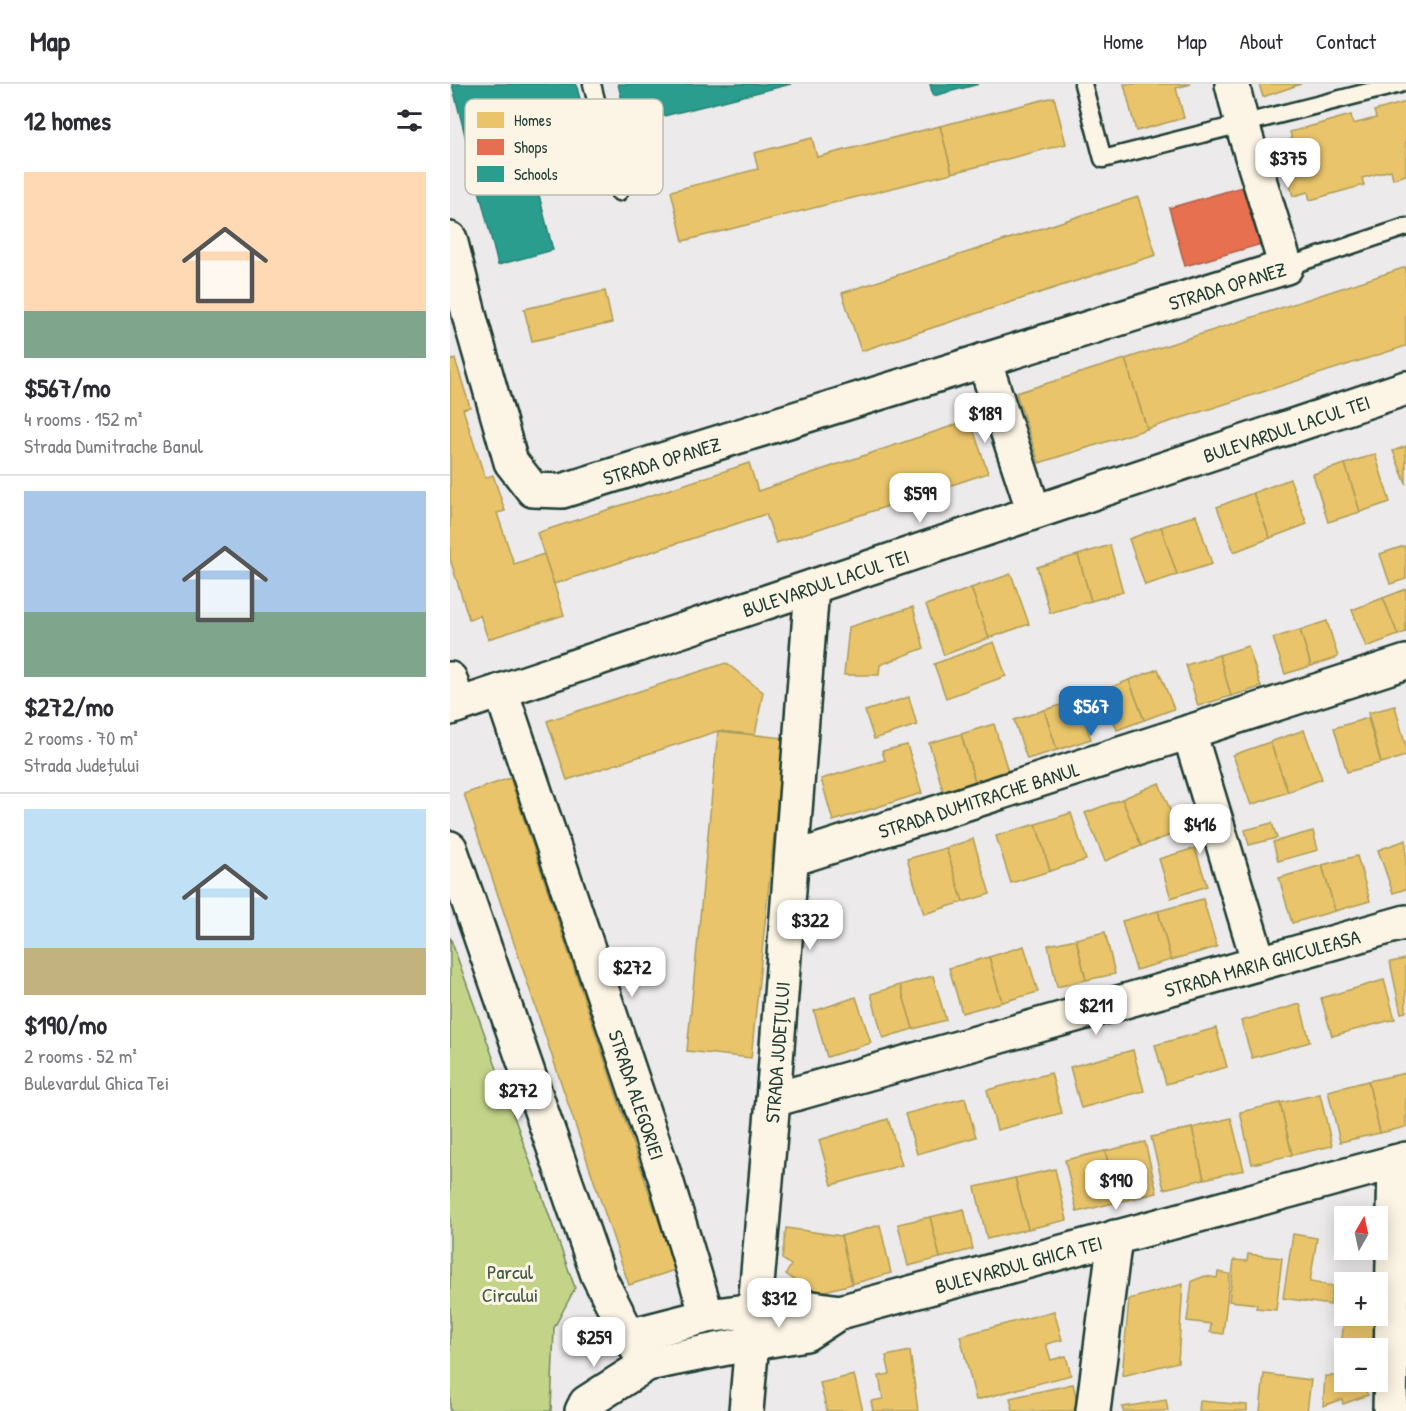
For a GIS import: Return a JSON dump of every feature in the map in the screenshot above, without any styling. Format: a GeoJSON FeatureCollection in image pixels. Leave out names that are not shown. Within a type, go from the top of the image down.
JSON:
{"type":"FeatureCollection","features":[{"type":"Feature","properties":{"kind":"street","name":"STRADA OPANEZ"},"geometry":{"type":"LineString","coordinates":[[450,239],[460,325],[511,462],[533,490],[562,491],[1286,267],[1232,84]]}},
{"type":"Feature","properties":{"kind":"street"},"geometry":{"type":"LineString","coordinates":[[984,360],[1034,512]]}},
{"type":"Feature","properties":{"kind":"street","name":"BULEVARDUL LACUL TEI"},"geometry":{"type":"LineString","coordinates":[[453,697],[501,691],[1406,388]]}},
{"type":"Feature","properties":{"kind":"street","name":"STRADA JUDEȚULUI"},"geometry":{"type":"LineString","coordinates":[[746,1411],[773,1100],[812,587]]}},
{"type":"Feature","properties":{"kind":"street","name":"STRADA DUMITRACHE BANUL"},"geometry":{"type":"LineString","coordinates":[[792,858],[1406,662]]}},
{"type":"Feature","properties":{"kind":"street","name":"STRADA ALEGORIEI"},"geometry":{"type":"LineString","coordinates":[[501,691],[666,1180],[707,1316]]}},
{"type":"Feature","properties":{"kind":"street"},"geometry":{"type":"LineString","coordinates":[[1189,732],[1259,963]]}},
{"type":"Feature","properties":{"kind":"street"},"geometry":{"type":"LineString","coordinates":[[450,848],[598,1275],[629,1336],[647,1364],[586,1403],[582,1411]]}},
{"type":"Feature","properties":{"kind":"street","name":"STRADA MARIA GHICULEASA"},"geometry":{"type":"LineString","coordinates":[[773,1100],[1406,922]]}},
{"type":"Feature","properties":{"kind":"street"},"geometry":{"type":"LineString","coordinates":[[1390,1411],[1401,1160]]}},
{"type":"Feature","properties":{"kind":"street","name":"BULEVARDUL GHICA TEI"},"geometry":{"type":"LineString","coordinates":[[647,1364],[806,1334],[840,1312],[1401,1160]]}},
{"type":"Feature","properties":{"kind":"street"},"geometry":{"type":"LineString","coordinates":[[1093,1411],[1115,1237]]}},
{"type":"Feature","properties":{"kind":"street","name":"BULEVARDUL GHICA TEI"},"geometry":{"type":"LineString","coordinates":[[755,1310],[799,1306],[840,1312]]}},
{"type":"Feature","properties":{"kind":"street"},"geometry":{"type":"LineString","coordinates":[[629,1336],[707,1316],[755,1310]]}},
{"type":"Feature","properties":{"kind":"lane"},"geometry":{"type":"LineString","coordinates":[[592,84],[596,99]]}},
{"type":"Feature","properties":{"kind":"lane"},"geometry":{"type":"LineString","coordinates":[[1083,84],[1103,159],[1242,124],[1349,90],[1400,84]]}},
{"type":"Feature","properties":{"kind":"lane"},"geometry":{"type":"LineString","coordinates":[[1286,267],[1406,227]]}},
{"type":"Feature","properties":{"kind":"green space","name":"Parcul Circului"},"geometry":{"type":"Polygon","coordinates":[[[450,937],[575,1288],[554,1328],[551,1411],[450,1411],[450,937]]]}},
{"type":"Feature","properties":{"kind":"building: Homes"},"geometry":{"type":"Polygon","coordinates":[[[1124,84],[1191,84],[1176,88],[1184,118],[1136,131],[1124,84]]]}},
{"type":"Feature","properties":{"kind":"building: Homes"},"geometry":{"type":"Polygon","coordinates":[[[1259,84],[1301,84],[1263,97],[1259,84]]]}},
{"type":"Feature","properties":{"kind":"building: Homes"},"geometry":{"type":"Polygon","coordinates":[[[1054,97],[1066,144],[952,173],[940,126],[1054,97]]]}},
{"type":"Feature","properties":{"kind":"building: Homes"},"geometry":{"type":"Polygon","coordinates":[[[1406,102],[1406,175],[1393,179],[1391,170],[1362,178],[1364,185],[1310,200],[1308,192],[1293,196],[1278,143],[1292,139],[1290,132],[1351,115],[1353,124],[1376,118],[1374,111],[1406,102]]]}},
{"type":"Feature","properties":{"kind":"building: Homes"},"geometry":{"type":"Polygon","coordinates":[[[940,126],[952,173],[683,241],[671,191],[758,169],[754,153],[812,138],[817,157],[940,126]]]}},
{"type":"Feature","properties":{"kind":"building: Homes"},"geometry":{"type":"Polygon","coordinates":[[[1138,197],[1156,255],[861,351],[842,293],[1138,197]]]}},
{"type":"Feature","properties":{"kind":"building: Homes"},"geometry":{"type":"Polygon","coordinates":[[[1406,267],[1406,346],[1147,429],[1125,359],[1406,267]]]}},
{"type":"Feature","properties":{"kind":"building: Homes"},"geometry":{"type":"Polygon","coordinates":[[[605,291],[612,323],[532,341],[524,309],[605,291]]]}},
{"type":"Feature","properties":{"kind":"building: Homes"},"geometry":{"type":"Polygon","coordinates":[[[455,359],[470,407],[463,409],[485,478],[493,475],[505,511],[497,513],[514,564],[544,554],[564,615],[488,639],[480,615],[469,619],[450,559],[450,361],[455,359]]]}},
{"type":"Feature","properties":{"kind":"building: Homes"},"geometry":{"type":"Polygon","coordinates":[[[1125,359],[1147,429],[1039,463],[1016,393],[1125,359]]]}},
{"type":"Feature","properties":{"kind":"building: Homes"},"geometry":{"type":"Polygon","coordinates":[[[970,420],[988,473],[776,543],[766,514],[554,584],[537,533],[749,463],[758,491],[970,420]]]}},
{"type":"Feature","properties":{"kind":"building: Homes"},"geometry":{"type":"Polygon","coordinates":[[[1406,446],[1406,484],[1393,451],[1406,446]]]}},
{"type":"Feature","properties":{"kind":"building: Homes"},"geometry":{"type":"Polygon","coordinates":[[[1375,454],[1390,502],[1360,512],[1345,464],[1375,454]]]}},
{"type":"Feature","properties":{"kind":"building: Homes"},"geometry":{"type":"Polygon","coordinates":[[[1345,464],[1360,512],[1328,522],[1313,474],[1345,464]]]}},
{"type":"Feature","properties":{"kind":"building: Homes"},"geometry":{"type":"Polygon","coordinates":[[[1290,479],[1307,524],[1270,538],[1253,493],[1290,479]]]}},
{"type":"Feature","properties":{"kind":"building: Homes"},"geometry":{"type":"Polygon","coordinates":[[[1253,493],[1270,538],[1234,552],[1217,507],[1253,493]]]}},
{"type":"Feature","properties":{"kind":"building: Homes"},"geometry":{"type":"Polygon","coordinates":[[[1196,515],[1212,564],[1177,575],[1161,527],[1196,515]]]}},
{"type":"Feature","properties":{"kind":"building: Homes"},"geometry":{"type":"Polygon","coordinates":[[[1161,527],[1177,575],[1145,585],[1129,539],[1161,527]]]}},
{"type":"Feature","properties":{"kind":"building: Homes"},"geometry":{"type":"Polygon","coordinates":[[[1110,545],[1123,592],[1091,601],[1078,555],[1110,545]]]}},
{"type":"Feature","properties":{"kind":"building: Homes"},"geometry":{"type":"Polygon","coordinates":[[[1404,546],[1406,579],[1390,584],[1380,554],[1404,546]]]}},
{"type":"Feature","properties":{"kind":"building: Homes"},"geometry":{"type":"Polygon","coordinates":[[[1078,555],[1091,601],[1050,613],[1037,567],[1078,555]]]}},
{"type":"Feature","properties":{"kind":"building: Homes"},"geometry":{"type":"Polygon","coordinates":[[[1011,574],[1029,624],[989,638],[971,588],[1011,574]]]}},
{"type":"Feature","properties":{"kind":"building: Homes"},"geometry":{"type":"Polygon","coordinates":[[[971,588],[989,638],[944,655],[926,605],[971,588]]]}},
{"type":"Feature","properties":{"kind":"building: Homes"},"geometry":{"type":"Polygon","coordinates":[[[1406,589],[1406,632],[1398,635],[1383,598],[1406,589]]]}},
{"type":"Feature","properties":{"kind":"building: Homes"},"geometry":{"type":"Polygon","coordinates":[[[1383,598],[1398,635],[1366,647],[1352,610],[1383,598]]]}},
{"type":"Feature","properties":{"kind":"building: Homes"},"geometry":{"type":"Polygon","coordinates":[[[913,607],[924,648],[880,665],[879,675],[844,675],[849,627],[913,607]]]}},
{"type":"Feature","properties":{"kind":"building: Homes"},"geometry":{"type":"Polygon","coordinates":[[[1327,621],[1338,657],[1311,666],[1300,630],[1327,621]]]}},
{"type":"Feature","properties":{"kind":"building: Homes"},"geometry":{"type":"Polygon","coordinates":[[[1300,630],[1311,666],[1285,674],[1273,638],[1300,630]]]}},
{"type":"Feature","properties":{"kind":"building: Homes"},"geometry":{"type":"Polygon","coordinates":[[[994,642],[1006,676],[946,698],[934,664],[994,642]]]}},
{"type":"Feature","properties":{"kind":"building: Homes"},"geometry":{"type":"Polygon","coordinates":[[[1248,646],[1261,687],[1231,696],[1219,655],[1248,646]]]}},
{"type":"Feature","properties":{"kind":"building: Homes"},"geometry":{"type":"Polygon","coordinates":[[[1219,655],[1231,696],[1198,706],[1186,665],[1219,655]]]}},
{"type":"Feature","properties":{"kind":"building: Homes"},"geometry":{"type":"Polygon","coordinates":[[[726,663],[763,692],[755,735],[718,731],[567,780],[547,721],[726,663]]]}},
{"type":"Feature","properties":{"kind":"building: Homes"},"geometry":{"type":"Polygon","coordinates":[[[1158,669],[1174,709],[1144,720],[1129,680],[1158,669]]]}},
{"type":"Feature","properties":{"kind":"building: Homes"},"geometry":{"type":"Polygon","coordinates":[[[1129,680],[1144,720],[1117,730],[1102,691],[1129,680]]]}},
{"type":"Feature","properties":{"kind":"building: Homes"},"geometry":{"type":"Polygon","coordinates":[[[909,697],[917,725],[874,739],[865,711],[909,697]]]}},
{"type":"Feature","properties":{"kind":"building: Homes"},"geometry":{"type":"Polygon","coordinates":[[[1078,700],[1091,739],[1057,750],[1044,710],[1078,700]]]}},
{"type":"Feature","properties":{"kind":"building: Homes"},"geometry":{"type":"Polygon","coordinates":[[[1395,706],[1406,747],[1406,756],[1381,763],[1368,713],[1395,706]]]}},
{"type":"Feature","properties":{"kind":"building: Homes"},"geometry":{"type":"Polygon","coordinates":[[[1044,710],[1057,750],[1027,759],[1014,720],[1044,710]]]}},
{"type":"Feature","properties":{"kind":"building: Homes"},"geometry":{"type":"Polygon","coordinates":[[[1368,718],[1381,763],[1347,772],[1334,728],[1368,718]]]}},
{"type":"Feature","properties":{"kind":"building: Homes"},"geometry":{"type":"Polygon","coordinates":[[[994,724],[1009,775],[976,785],[961,734],[994,724]]]}},
{"type":"Feature","properties":{"kind":"building: Homes"},"geometry":{"type":"Polygon","coordinates":[[[1304,730],[1322,779],[1288,792],[1270,742],[1304,730]]]}},
{"type":"Feature","properties":{"kind":"building: Homes"},"geometry":{"type":"Polygon","coordinates":[[[718,731],[784,738],[751,1058],[687,1051],[718,731]]]}},
{"type":"Feature","properties":{"kind":"building: Homes"},"geometry":{"type":"Polygon","coordinates":[[[961,734],[976,785],[944,794],[929,743],[961,734]]]}},
{"type":"Feature","properties":{"kind":"building: Homes"},"geometry":{"type":"Polygon","coordinates":[[[1270,742],[1288,792],[1251,805],[1233,755],[1270,742]]]}},
{"type":"Feature","properties":{"kind":"building: Homes"},"geometry":{"type":"Polygon","coordinates":[[[907,745],[922,793],[833,821],[821,779],[885,760],[882,751],[907,745]]]}},
{"type":"Feature","properties":{"kind":"building: Homes"},"geometry":{"type":"Polygon","coordinates":[[[510,778],[675,1270],[629,1285],[464,794],[510,778]]]}},
{"type":"Feature","properties":{"kind":"building: Homes"},"geometry":{"type":"Polygon","coordinates":[[[1159,783],[1179,832],[1141,846],[1122,799],[1159,783]]]}},
{"type":"Feature","properties":{"kind":"building: Homes"},"geometry":{"type":"Polygon","coordinates":[[[1122,799],[1141,846],[1105,861],[1085,813],[1122,799]]]}},
{"type":"Feature","properties":{"kind":"building: Homes"},"geometry":{"type":"Polygon","coordinates":[[[1071,813],[1086,860],[1050,871],[1036,824],[1071,813]]]}},
{"type":"Feature","properties":{"kind":"building: Homes"},"geometry":{"type":"Polygon","coordinates":[[[1272,823],[1277,838],[1249,845],[1245,830],[1272,823]]]}},
{"type":"Feature","properties":{"kind":"building: Homes"},"geometry":{"type":"Polygon","coordinates":[[[1036,824],[1050,871],[1011,883],[996,836],[1036,824]]]}},
{"type":"Feature","properties":{"kind":"building: Homes"},"geometry":{"type":"Polygon","coordinates":[[[1313,831],[1318,850],[1278,861],[1273,842],[1313,831]]]}},
{"type":"Feature","properties":{"kind":"building: Homes"},"geometry":{"type":"Polygon","coordinates":[[[973,839],[990,894],[963,902],[946,848],[973,839]]]}},
{"type":"Feature","properties":{"kind":"building: Homes"},"geometry":{"type":"Polygon","coordinates":[[[1406,840],[1406,889],[1393,893],[1378,850],[1406,840]]]}},
{"type":"Feature","properties":{"kind":"building: Homes"},"geometry":{"type":"Polygon","coordinates":[[[946,848],[963,902],[924,914],[907,859],[946,848]]]}},
{"type":"Feature","properties":{"kind":"building: Homes"},"geometry":{"type":"Polygon","coordinates":[[[1195,848],[1207,886],[1171,898],[1159,859],[1195,848]]]}},
{"type":"Feature","properties":{"kind":"building: Homes"},"geometry":{"type":"Polygon","coordinates":[[[1357,856],[1370,901],[1335,911],[1322,865],[1357,856]]]}},
{"type":"Feature","properties":{"kind":"building: Homes"},"geometry":{"type":"Polygon","coordinates":[[[1322,865],[1335,911],[1292,923],[1279,878],[1322,865]]]}},
{"type":"Feature","properties":{"kind":"building: Homes"},"geometry":{"type":"Polygon","coordinates":[[[1203,899],[1217,947],[1171,960],[1158,911],[1203,899]]]}},
{"type":"Feature","properties":{"kind":"building: Homes"},"geometry":{"type":"Polygon","coordinates":[[[1158,911],[1171,960],[1136,970],[1122,921],[1158,911]]]}},
{"type":"Feature","properties":{"kind":"building: Homes"},"geometry":{"type":"Polygon","coordinates":[[[1105,932],[1115,974],[1086,980],[1076,939],[1105,932]]]}},
{"type":"Feature","properties":{"kind":"building: Homes"},"geometry":{"type":"Polygon","coordinates":[[[1076,939],[1086,980],[1057,987],[1048,945],[1076,939]]]}},
{"type":"Feature","properties":{"kind":"building: Homes"},"geometry":{"type":"Polygon","coordinates":[[[1024,946],[1038,992],[1002,1002],[989,957],[1024,946]]]}},
{"type":"Feature","properties":{"kind":"building: Homes"},"geometry":{"type":"Polygon","coordinates":[[[989,957],[1002,1002],[962,1013],[949,968],[989,957]]]}},
{"type":"Feature","properties":{"kind":"building: Homes"},"geometry":{"type":"Polygon","coordinates":[[[1406,959],[1406,1012],[1401,1013],[1390,962],[1406,959]]]}},
{"type":"Feature","properties":{"kind":"building: Homes"},"geometry":{"type":"Polygon","coordinates":[[[933,976],[946,1020],[913,1029],[900,985],[933,976]]]}},
{"type":"Feature","properties":{"kind":"building: Homes"},"geometry":{"type":"Polygon","coordinates":[[[1384,980],[1395,1019],[1332,1036],[1321,998],[1384,980]]]}},
{"type":"Feature","properties":{"kind":"building: Homes"},"geometry":{"type":"Polygon","coordinates":[[[900,985],[913,1029],[883,1038],[871,994],[900,985]]]}},
{"type":"Feature","properties":{"kind":"building: Homes"},"geometry":{"type":"Polygon","coordinates":[[[856,997],[871,1043],[827,1057],[814,1011],[856,997]]]}},
{"type":"Feature","properties":{"kind":"building: Homes"},"geometry":{"type":"Polygon","coordinates":[[[1300,1004],[1310,1042],[1252,1058],[1241,1021],[1300,1004]]]}},
{"type":"Feature","properties":{"kind":"building: Homes"},"geometry":{"type":"Polygon","coordinates":[[[1216,1028],[1227,1067],[1166,1084],[1155,1045],[1216,1028]]]}},
{"type":"Feature","properties":{"kind":"building: Homes"},"geometry":{"type":"Polygon","coordinates":[[[1133,1050],[1144,1091],[1081,1108],[1070,1067],[1133,1050]]]}},
{"type":"Feature","properties":{"kind":"building: Homes"},"geometry":{"type":"Polygon","coordinates":[[[1051,1073],[1062,1113],[997,1130],[987,1090],[1051,1073]]]}},
{"type":"Feature","properties":{"kind":"building: Homes"},"geometry":{"type":"Polygon","coordinates":[[[1406,1073],[1406,1127],[1380,1133],[1368,1081],[1406,1073]]]}},
{"type":"Feature","properties":{"kind":"building: Homes"},"geometry":{"type":"Polygon","coordinates":[[[1368,1081],[1380,1133],[1340,1142],[1328,1091],[1368,1081]]]}},
{"type":"Feature","properties":{"kind":"building: Homes"},"geometry":{"type":"Polygon","coordinates":[[[1320,1094],[1332,1146],[1292,1155],[1280,1103],[1320,1094]]]}},
{"type":"Feature","properties":{"kind":"building: Homes"},"geometry":{"type":"Polygon","coordinates":[[[965,1098],[976,1137],[917,1154],[905,1114],[965,1098]]]}},
{"type":"Feature","properties":{"kind":"building: Homes"},"geometry":{"type":"Polygon","coordinates":[[[1280,1103],[1292,1155],[1252,1164],[1240,1112],[1280,1103]]]}},
{"type":"Feature","properties":{"kind":"building: Homes"},"geometry":{"type":"Polygon","coordinates":[[[1231,1118],[1244,1170],[1204,1179],[1192,1128],[1231,1118]]]}},
{"type":"Feature","properties":{"kind":"building: Homes"},"geometry":{"type":"Polygon","coordinates":[[[888,1119],[902,1165],[832,1185],[819,1140],[888,1119]]]}},
{"type":"Feature","properties":{"kind":"building: Homes"},"geometry":{"type":"Polygon","coordinates":[[[1192,1128],[1204,1179],[1164,1189],[1151,1137],[1192,1128]]]}},
{"type":"Feature","properties":{"kind":"building: Homes"},"geometry":{"type":"Polygon","coordinates":[[[1145,1142],[1157,1193],[1118,1202],[1105,1151],[1145,1142]]]}},
{"type":"Feature","properties":{"kind":"building: Homes"},"geometry":{"type":"Polygon","coordinates":[[[1105,1151],[1118,1202],[1077,1212],[1065,1160],[1105,1151]]]}},
{"type":"Feature","properties":{"kind":"building: Homes"},"geometry":{"type":"Polygon","coordinates":[[[1055,1169],[1067,1220],[1028,1229],[1015,1178],[1055,1169]]]}},
{"type":"Feature","properties":{"kind":"building: Homes"},"geometry":{"type":"Polygon","coordinates":[[[1015,1178],[1028,1229],[987,1239],[975,1187],[1015,1178]]]}},
{"type":"Feature","properties":{"kind":"building: Homes"},"geometry":{"type":"Polygon","coordinates":[[[964,1209],[973,1249],[940,1258],[930,1217],[964,1209]]]}},
{"type":"Feature","properties":{"kind":"building: Homes"},"geometry":{"type":"Polygon","coordinates":[[[930,1217],[940,1258],[908,1266],[898,1224],[930,1217]]]}},
{"type":"Feature","properties":{"kind":"building: Homes"},"geometry":{"type":"Polygon","coordinates":[[[880,1225],[891,1273],[852,1284],[841,1236],[880,1225]]]}},
{"type":"Feature","properties":{"kind":"building: Homes"},"geometry":{"type":"Polygon","coordinates":[[[786,1228],[841,1236],[852,1284],[813,1294],[786,1274],[791,1265],[782,1259],[786,1228]]]}},
{"type":"Feature","properties":{"kind":"building: Homes"},"geometry":{"type":"Polygon","coordinates":[[[1293,1234],[1317,1238],[1310,1282],[1333,1286],[1330,1305],[1283,1298],[1293,1234]]]}},
{"type":"Feature","properties":{"kind":"building: Homes"},"geometry":{"type":"Polygon","coordinates":[[[1248,1254],[1282,1258],[1276,1310],[1256,1308],[1257,1304],[1229,1301],[1234,1260],[1247,1261],[1248,1254]]]}},
{"type":"Feature","properties":{"kind":"building: Homes"},"geometry":{"type":"Polygon","coordinates":[[[1218,1272],[1230,1274],[1223,1334],[1210,1332],[1211,1324],[1187,1321],[1192,1281],[1205,1276],[1217,1278],[1218,1272]]]}},
{"type":"Feature","properties":{"kind":"building: Homes"},"geometry":{"type":"Polygon","coordinates":[[[1183,1284],[1178,1362],[1122,1376],[1129,1299],[1183,1284]]]}},
{"type":"Feature","properties":{"kind":"building: Homes"},"geometry":{"type":"Polygon","coordinates":[[[1054,1311],[1062,1340],[1046,1344],[1051,1360],[1066,1356],[1071,1375],[976,1400],[960,1336],[1054,1311]]]}},
{"type":"Feature","properties":{"kind":"building: Homes"},"geometry":{"type":"Polygon","coordinates":[[[1343,1326],[1379,1326],[1378,1338],[1342,1338],[1343,1326]]]}},
{"type":"Feature","properties":{"kind":"building: Homes"},"geometry":{"type":"Polygon","coordinates":[[[910,1351],[918,1411],[873,1411],[871,1401],[883,1399],[879,1376],[890,1374],[886,1356],[910,1351]]]}},
{"type":"Feature","properties":{"kind":"building: Homes"},"geometry":{"type":"Polygon","coordinates":[[[1264,1374],[1311,1380],[1307,1411],[1260,1411],[1264,1374]]]}},
{"type":"Feature","properties":{"kind":"building: Homes"},"geometry":{"type":"Polygon","coordinates":[[[854,1375],[863,1411],[827,1411],[820,1383],[854,1375]]]}},
{"type":"Feature","properties":{"kind":"building: Homes"},"geometry":{"type":"Polygon","coordinates":[[[1325,1376],[1334,1376],[1334,1392],[1366,1392],[1368,1395],[1343,1404],[1342,1399],[1323,1406],[1325,1376]]]}},
{"type":"Feature","properties":{"kind":"building: Homes"},"geometry":{"type":"Polygon","coordinates":[[[1073,1384],[1079,1409],[1013,1411],[1010,1398],[1073,1384]]]}},
{"type":"Feature","properties":{"kind":"building: Homes"},"geometry":{"type":"Polygon","coordinates":[[[1166,1400],[1168,1411],[1123,1411],[1122,1407],[1166,1400]]]}},
{"type":"Feature","properties":{"kind":"building: Homes"},"geometry":{"type":"Polygon","coordinates":[[[1200,1401],[1247,1405],[1247,1411],[1199,1411],[1200,1401]]]}},
{"type":"Feature","properties":{"kind":"building: Shops"},"geometry":{"type":"Polygon","coordinates":[[[1249,185],[1265,243],[1185,266],[1169,208],[1249,185]]]}},
{"type":"Feature","properties":{"kind":"building: Schools"},"geometry":{"type":"Polygon","coordinates":[[[452,84],[576,84],[580,99],[465,99],[465,135],[452,84]]]}},
{"type":"Feature","properties":{"kind":"building: Schools"},"geometry":{"type":"Polygon","coordinates":[[[618,84],[791,84],[663,116],[663,99],[622,99],[618,84]]]}},
{"type":"Feature","properties":{"kind":"building: Schools"},"geometry":{"type":"Polygon","coordinates":[[[930,84],[979,84],[933,96],[930,84]]]}},
{"type":"Feature","properties":{"kind":"building: Schools"},"geometry":{"type":"Polygon","coordinates":[[[480,195],[539,195],[553,250],[498,265],[480,195]]]}}]}
